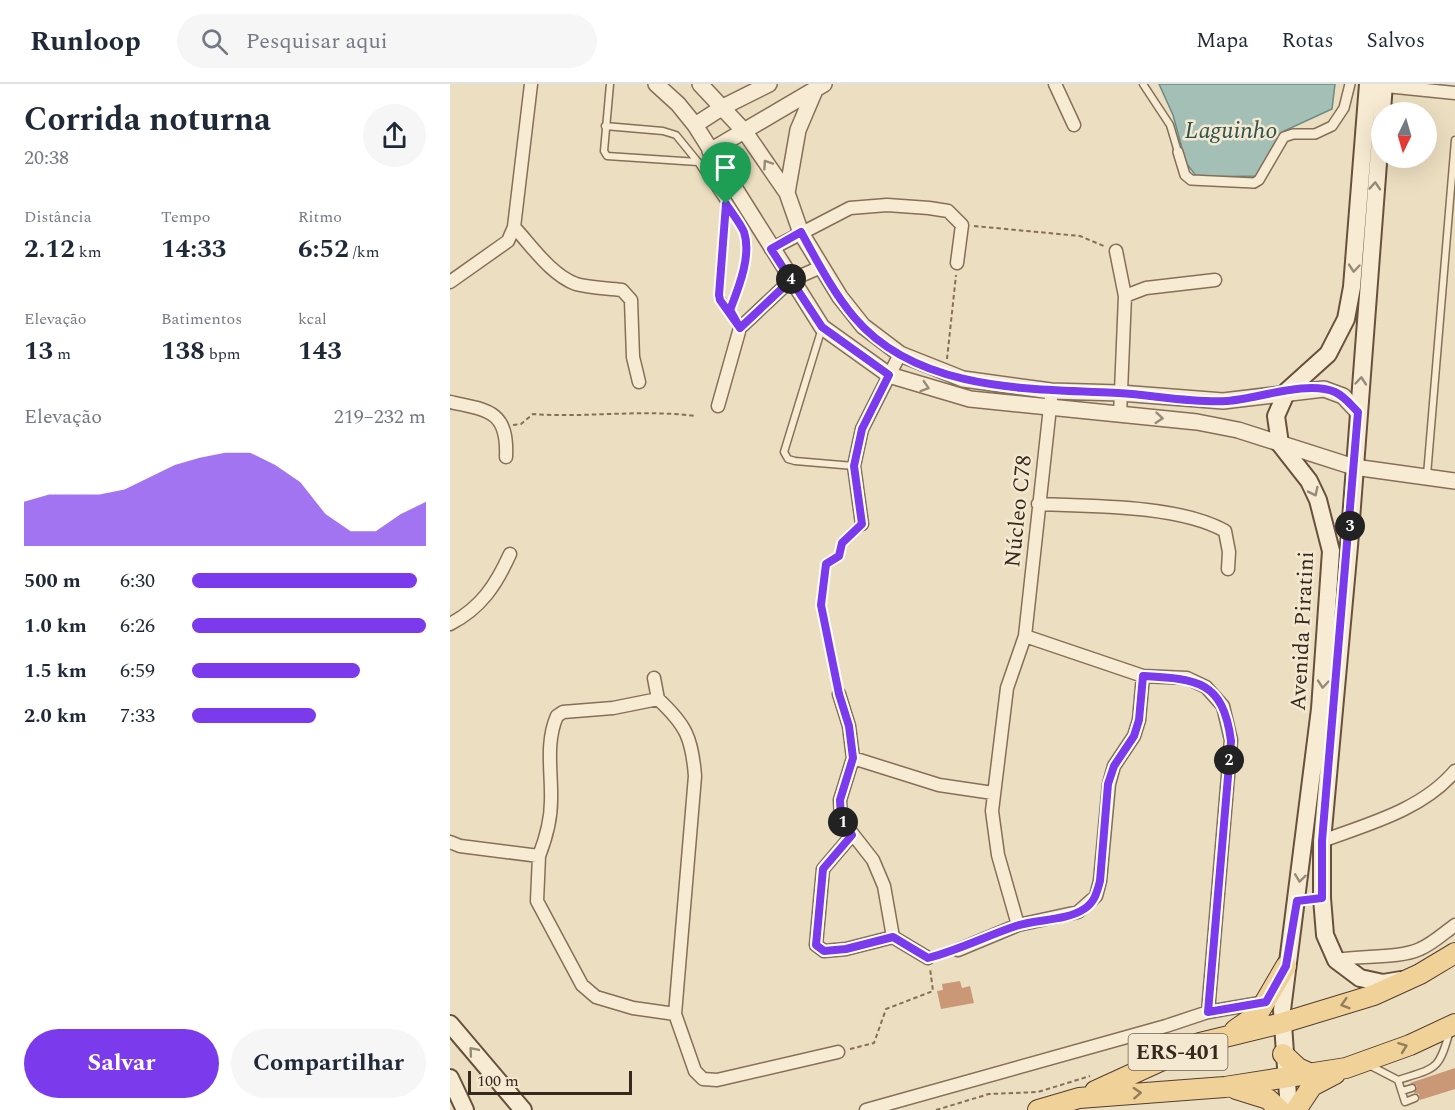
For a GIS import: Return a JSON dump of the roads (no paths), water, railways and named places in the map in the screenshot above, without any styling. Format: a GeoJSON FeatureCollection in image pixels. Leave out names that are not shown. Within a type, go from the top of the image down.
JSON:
{"type":"FeatureCollection","features":[{"type":"Feature","properties":{"kind":"main road"},"geometry":{"type":"LineString","coordinates":[[1280,444],[1276,416],[1287,391],[1328,354],[1346,319],[1352,287],[1376,85]]}},
{"type":"Feature","properties":{"kind":"main road","name":"Avenida Piratini"},"geometry":{"type":"LineString","coordinates":[[1336,960],[1325,935],[1322,898],[1322,841],[1358,412],[1376,85]]}},
{"type":"Feature","properties":{"kind":"main road","name":"Avenida Piratini"},"geometry":{"type":"LineString","coordinates":[[1280,444],[1309,482],[1318,500],[1328,530],[1331,551],[1320,709],[1297,901],[1286,966],[1282,1023],[1289,1110]]}},
{"type":"Feature","properties":{"kind":"main road"},"geometry":{"type":"LineString","coordinates":[[1297,901],[1322,898]]}},
{"type":"Feature","properties":{"kind":"main road","name":"ERS-401"},"geometry":{"type":"LineString","coordinates":[[1038,1110],[1079,1098],[1200,1043],[1282,1023],[1374,995],[1420,974],[1455,953]]}},
{"type":"Feature","properties":{"kind":"main road"},"geometry":{"type":"LineString","coordinates":[[1336,960],[1360,978],[1383,983],[1420,974]]}},
{"type":"Feature","properties":{"kind":"main road"},"geometry":{"type":"LineString","coordinates":[[1200,1043],[1237,1030],[1258,1014],[1286,966]]}},
{"type":"Feature","properties":{"kind":"main road"},"geometry":{"type":"LineString","coordinates":[[450,1024],[524,1110]]}},
{"type":"Feature","properties":{"kind":"main road","name":"ERS-401"},"geometry":{"type":"LineString","coordinates":[[1079,1098],[1225,1087],[1286,1079],[1354,1065],[1453,1025]]}},
{"type":"Feature","properties":{"kind":"main road"},"geometry":{"type":"LineString","coordinates":[[1283,1054],[1298,1068],[1309,1073]]}},
{"type":"Feature","properties":{"kind":"main road"},"geometry":{"type":"LineString","coordinates":[[1296,1110],[1312,1086],[1354,1065]]}},
{"type":"Feature","properties":{"kind":"main road"},"geometry":{"type":"LineString","coordinates":[[450,1078],[465,1110]]}},
{"type":"Feature","properties":{"kind":"main road"},"geometry":{"type":"LineString","coordinates":[[1225,1087],[1258,1094],[1268,1099],[1280,1110]]}},
{"type":"Feature","properties":{"kind":"street"},"geometry":{"type":"LineString","coordinates":[[450,282],[508,241],[514,227],[531,84]]}},
{"type":"Feature","properties":{"kind":"street"},"geometry":{"type":"LineString","coordinates":[[656,84],[678,104],[695,125],[822,327],[889,375],[970,399],[1197,422],[1238,430],[1354,467],[1426,479],[1455,481]]}},
{"type":"Feature","properties":{"kind":"street"},"geometry":{"type":"LineString","coordinates":[[700,84],[745,132],[787,194],[801,232],[855,318],[900,354],[946,373],[984,383],[1051,391],[1120,393],[1223,401],[1313,388],[1334,392],[1358,412]]}},
{"type":"Feature","properties":{"kind":"street"},"geometry":{"type":"LineString","coordinates":[[695,125],[723,107],[769,84]]}},
{"type":"Feature","properties":{"kind":"street"},"geometry":{"type":"LineString","coordinates":[[1055,84],[1074,124]]}},
{"type":"Feature","properties":{"kind":"street"},"geometry":{"type":"LineString","coordinates":[[1178,152],[1185,175],[1191,180],[1254,183],[1259,180],[1284,138],[1324,132],[1339,120],[1350,84]]}},
{"type":"Feature","properties":{"kind":"street"},"geometry":{"type":"LineString","coordinates":[[1376,85],[1455,93]]}},
{"type":"Feature","properties":{"kind":"street"},"geometry":{"type":"LineString","coordinates":[[710,151],[820,87]]}},
{"type":"Feature","properties":{"kind":"street"},"geometry":{"type":"LineString","coordinates":[[787,194],[798,130],[820,87]]}},
{"type":"Feature","properties":{"kind":"street"},"geometry":{"type":"LineString","coordinates":[[771,249],[850,208],[887,206],[948,211],[962,225],[957,263]]}},
{"type":"Feature","properties":{"kind":"street"},"geometry":{"type":"LineString","coordinates":[[514,227],[542,257],[570,281],[628,293],[631,300],[633,357],[639,382]]}},
{"type":"Feature","properties":{"kind":"street"},"geometry":{"type":"LineString","coordinates":[[1116,251],[1125,296],[1120,415]]}},
{"type":"Feature","properties":{"kind":"street"},"geometry":{"type":"LineString","coordinates":[[718,406],[740,328],[791,280],[821,267]]}},
{"type":"Feature","properties":{"kind":"street"},"geometry":{"type":"LineString","coordinates":[[1125,296],[1146,288],[1215,280]]}},
{"type":"Feature","properties":{"kind":"street"},"geometry":{"type":"LineString","coordinates":[[862,524],[854,466],[862,429],[900,354]]}},
{"type":"Feature","properties":{"kind":"street","name":"Núcleo C78"},"geometry":{"type":"LineString","coordinates":[[1018,926],[993,832],[993,794],[1007,688],[1025,636],[1051,391]]}},
{"type":"Feature","properties":{"kind":"street"},"geometry":{"type":"LineString","coordinates":[[450,402],[479,408],[504,426],[507,434],[506,457]]}},
{"type":"Feature","properties":{"kind":"street"},"geometry":{"type":"LineString","coordinates":[[1038,504],[1171,514],[1213,524],[1225,531],[1228,569]]}},
{"type":"Feature","properties":{"kind":"street"},"geometry":{"type":"LineString","coordinates":[[450,624],[466,615],[485,598],[510,554]]}},
{"type":"Feature","properties":{"kind":"street"},"geometry":{"type":"LineString","coordinates":[[1025,636],[1143,676],[1187,678],[1206,687],[1223,706],[1231,741],[1208,1012]]}},
{"type":"Feature","properties":{"kind":"street"},"geometry":{"type":"LineString","coordinates":[[958,950],[1018,926],[1078,912],[1096,896],[1108,784],[1114,766],[1134,736],[1139,720],[1143,676]]}},
{"type":"Feature","properties":{"kind":"street"},"geometry":{"type":"LineString","coordinates":[[654,678],[658,699],[686,729],[693,750],[695,776],[675,1014],[694,1071],[704,1079],[717,1080],[838,1052]]}},
{"type":"Feature","properties":{"kind":"street"},"geometry":{"type":"LineString","coordinates":[[839,694],[849,726],[853,758],[840,800],[841,819],[873,860],[884,886],[893,937]]}},
{"type":"Feature","properties":{"kind":"street"},"geometry":{"type":"LineString","coordinates":[[658,699],[613,708],[563,712],[557,716],[549,768],[552,800],[550,817],[539,856],[537,901],[582,985],[596,997],[633,1008],[675,1014]]}},
{"type":"Feature","properties":{"kind":"street"},"geometry":{"type":"LineString","coordinates":[[853,758],[939,785],[993,794]]}},
{"type":"Feature","properties":{"kind":"street"},"geometry":{"type":"LineString","coordinates":[[1322,841],[1402,811],[1437,788],[1455,771]]}},
{"type":"Feature","properties":{"kind":"street"},"geometry":{"type":"LineString","coordinates":[[852,835],[823,869],[816,945],[824,951],[846,949],[893,937],[928,958]]}},
{"type":"Feature","properties":{"kind":"street"},"geometry":{"type":"LineString","coordinates":[[450,842],[460,846],[539,856]]}},
{"type":"Feature","properties":{"kind":"street"},"geometry":{"type":"LineString","coordinates":[[1336,960],[1362,955],[1409,953],[1421,949],[1455,925]]}},
{"type":"Feature","properties":{"kind":"street"},"geometry":{"type":"LineString","coordinates":[[866,1110],[1166,1026],[1208,1012],[1266,1002]]}},
{"type":"Feature","properties":{"kind":"lane"},"geometry":{"type":"LineString","coordinates":[[610,84],[605,126],[604,151],[607,156],[698,162]]}},
{"type":"Feature","properties":{"kind":"lane"},"geometry":{"type":"LineString","coordinates":[[1143,84],[1170,125],[1178,152]]}},
{"type":"Feature","properties":{"kind":"lane"},"geometry":{"type":"LineString","coordinates":[[605,126],[663,131],[676,135],[698,162],[743,231],[746,241],[739,288],[730,310]]}},
{"type":"Feature","properties":{"kind":"lane"},"geometry":{"type":"LineString","coordinates":[[1426,479],[1455,140]]}},
{"type":"Feature","properties":{"kind":"lane"},"geometry":{"type":"LineString","coordinates":[[726,204],[720,300],[730,310],[740,328]]}},
{"type":"Feature","properties":{"kind":"lane"},"geometry":{"type":"LineString","coordinates":[[822,327],[784,452],[788,459],[795,461],[854,466]]}},
{"type":"Feature","properties":{"kind":"lane"},"geometry":{"type":"LineString","coordinates":[[1354,1065],[1398,1080],[1436,1071],[1453,1025]]}},
{"type":"Feature","properties":{"kind":"lane"},"geometry":{"type":"LineString","coordinates":[[1398,1080],[1405,1102],[1415,1098]]}},
{"type":"Feature","properties":{"kind":"lane"},"geometry":{"type":"LineString","coordinates":[[1402,1091],[1412,1088]]}},
{"type":"Feature","properties":{"kind":"water","name":"Laguinho"},"geometry":{"type":"Polygon","coordinates":[[[1159,84],[1335,84],[1332,109],[1284,131],[1259,176],[1197,177],[1186,163],[1173,115],[1159,84]]]}}]}
